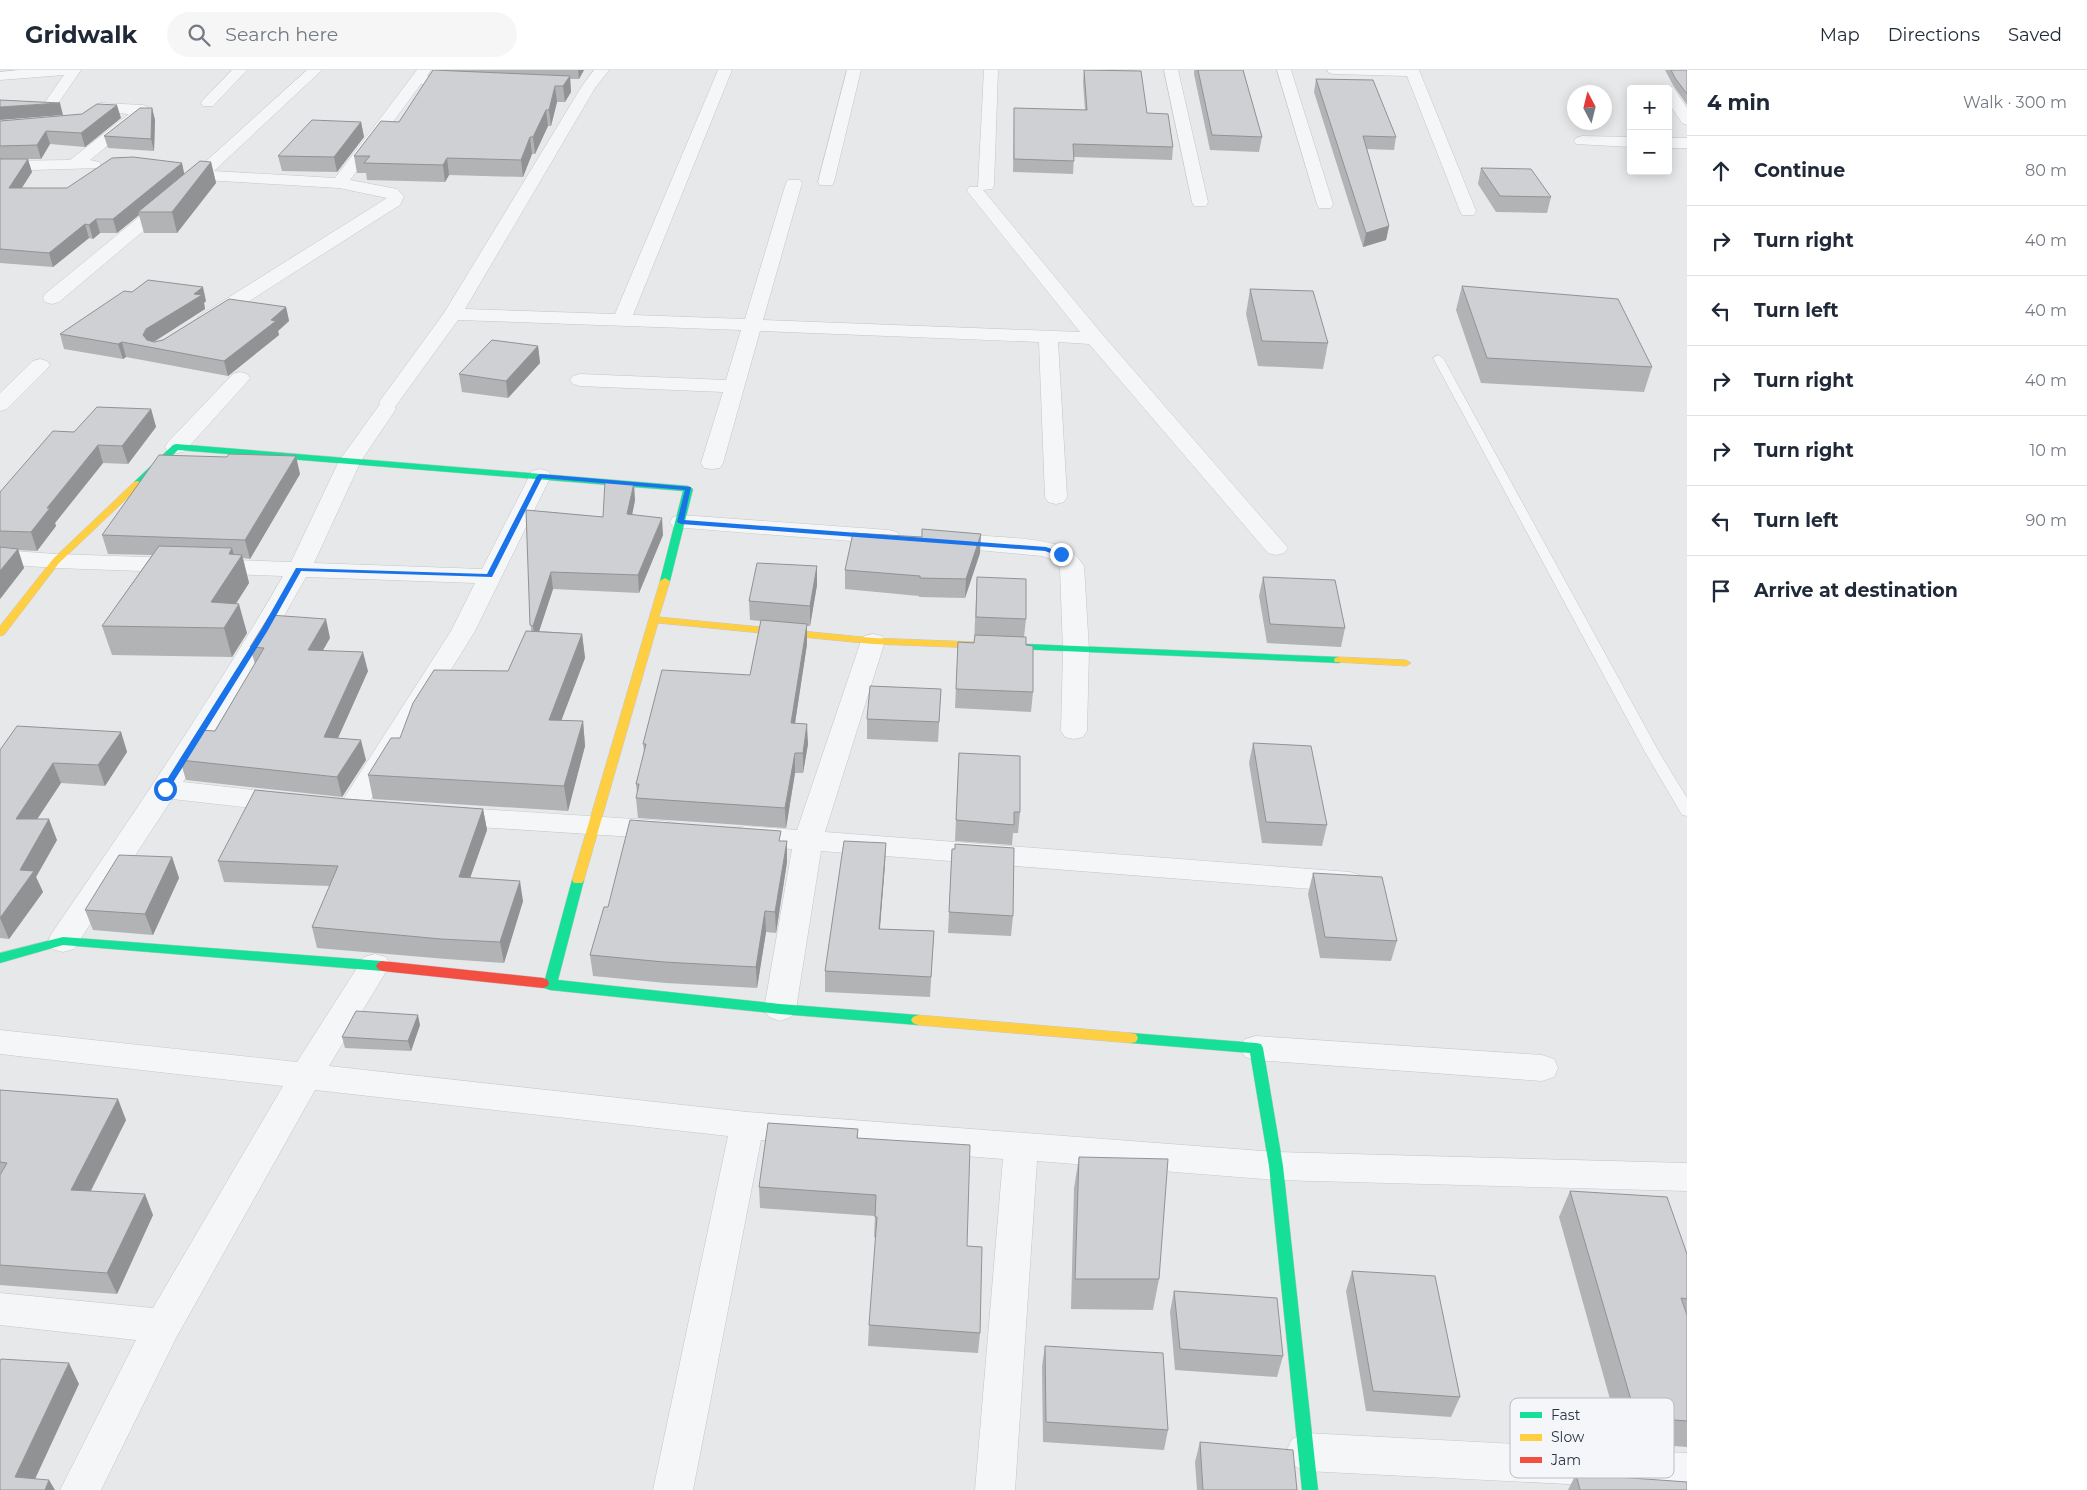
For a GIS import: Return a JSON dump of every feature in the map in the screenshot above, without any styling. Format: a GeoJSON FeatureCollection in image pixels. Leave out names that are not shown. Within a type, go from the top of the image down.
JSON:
{"type":"FeatureCollection","features":[{"type":"Feature","properties":{"kind":"street"},"geometry":{"type":"LineString","coordinates":[[0,76],[68,70]]}},
{"type":"Feature","properties":{"kind":"street"},"geometry":{"type":"LineString","coordinates":[[52,102],[74,70]]}},
{"type":"Feature","properties":{"kind":"street"},"geometry":{"type":"LineString","coordinates":[[208,103],[240,70]]}},
{"type":"Feature","properties":{"kind":"street"},"geometry":{"type":"LineString","coordinates":[[52,298],[200,175],[315,70]]}},
{"type":"Feature","properties":{"kind":"street"},"geometry":{"type":"LineString","coordinates":[[63,941],[165,789],[264,630],[298,569],[350,461],[453,314],[590,86],[602,70]]}},
{"type":"Feature","properties":{"kind":"street"},"geometry":{"type":"LineString","coordinates":[[622,320],[726,70]]}},
{"type":"Feature","properties":{"kind":"street"},"geometry":{"type":"LineString","coordinates":[[826,182],[854,70]]}},
{"type":"Feature","properties":{"kind":"street"},"geometry":{"type":"LineString","coordinates":[[991,70],[980,188],[1095,338],[1276,548]]}},
{"type":"Feature","properties":{"kind":"street"},"geometry":{"type":"LineString","coordinates":[[1171,70],[1200,202]]}},
{"type":"Feature","properties":{"kind":"street"},"geometry":{"type":"LineString","coordinates":[[1284,70],[1325,204]]}},
{"type":"Feature","properties":{"kind":"street"},"geometry":{"type":"LineString","coordinates":[[1334,70],[1412,71],[1468,211]]}},
{"type":"Feature","properties":{"kind":"street"},"geometry":{"type":"LineString","coordinates":[[339,183],[421,75],[477,82]]}},
{"type":"Feature","properties":{"kind":"street"},"geometry":{"type":"LineString","coordinates":[[571,86],[590,86]]}},
{"type":"Feature","properties":{"kind":"street"},"geometry":{"type":"LineString","coordinates":[[1672,95],[1687,120]]}},
{"type":"Feature","properties":{"kind":"street"},"geometry":{"type":"LineString","coordinates":[[75,164],[143,110],[102,107],[85,120],[76,121]]}},
{"type":"Feature","properties":{"kind":"street"},"geometry":{"type":"LineString","coordinates":[[1582,141],[1627,142]]}},
{"type":"Feature","properties":{"kind":"street"},"geometry":{"type":"LineString","coordinates":[[1672,143],[1687,143]]}},
{"type":"Feature","properties":{"kind":"street"},"geometry":{"type":"LineString","coordinates":[[0,166],[75,164],[112,166]]}},
{"type":"Feature","properties":{"kind":"street"},"geometry":{"type":"LineString","coordinates":[[193,328],[394,201],[396,196],[391,193],[339,183],[200,175]]}},
{"type":"Feature","properties":{"kind":"street"},"geometry":{"type":"LineString","coordinates":[[712,463],[794,184]]}},
{"type":"Feature","properties":{"kind":"street"},"geometry":{"type":"LineString","coordinates":[[453,314],[1095,338]]}},
{"type":"Feature","properties":{"kind":"street"},"geometry":{"type":"LineString","coordinates":[[1048,336],[1056,497]]}},
{"type":"Feature","properties":{"kind":"street"},"geometry":{"type":"LineString","coordinates":[[0,406],[40,366]]}},
{"type":"Feature","properties":{"kind":"street"},"geometry":{"type":"LineString","coordinates":[[0,633],[56,561],[176,447],[240,378]]}},
{"type":"Feature","properties":{"kind":"street"},"geometry":{"type":"LineString","coordinates":[[580,380],[735,386]]}},
{"type":"Feature","properties":{"kind":"street"},"geometry":{"type":"LineString","coordinates":[[176,447],[688,489],[655,620],[593,825],[550,985]]}},
{"type":"Feature","properties":{"kind":"street"},"geometry":{"type":"LineString","coordinates":[[352,809],[463,631],[540,476]]}},
{"type":"Feature","properties":{"kind":"street"},"geometry":{"type":"LineString","coordinates":[[681,522],[1046,549],[1061,554],[1072,566],[1076,650],[1074,731]]}},
{"type":"Feature","properties":{"kind":"street"},"geometry":{"type":"LineString","coordinates":[[0,557],[56,561],[490,576]]}},
{"type":"Feature","properties":{"kind":"street"},"geometry":{"type":"LineString","coordinates":[[655,620],[873,641],[1406,664]]}},
{"type":"Feature","properties":{"kind":"street"},"geometry":{"type":"LineString","coordinates":[[780,1009],[808,840],[873,641]]}},
{"type":"Feature","properties":{"kind":"street"},"geometry":{"type":"LineString","coordinates":[[165,789],[380,811]]}},
{"type":"Feature","properties":{"kind":"street"},"geometry":{"type":"LineString","coordinates":[[419,814],[691,832]]}},
{"type":"Feature","properties":{"kind":"street"},"geometry":{"type":"LineString","coordinates":[[720,834],[1373,884]]}},
{"type":"Feature","properties":{"kind":"street"},"geometry":{"type":"LineString","coordinates":[[0,958],[63,941],[375,965],[780,1009],[1256,1048],[1542,1068]]}},
{"type":"Feature","properties":{"kind":"street"},"geometry":{"type":"LineString","coordinates":[[80,1490],[163,1326],[305,1077],[375,965]]}},
{"type":"Feature","properties":{"kind":"street"},"geometry":{"type":"LineString","coordinates":[[0,1042],[747,1125],[1276,1166],[1687,1177]]}},
{"type":"Feature","properties":{"kind":"street"},"geometry":{"type":"LineString","coordinates":[[1256,1048],[1276,1166],[1310,1490]]}},
{"type":"Feature","properties":{"kind":"street"},"geometry":{"type":"LineString","coordinates":[[673,1490],[747,1125]]}},
{"type":"Feature","properties":{"kind":"street"},"geometry":{"type":"LineString","coordinates":[[994,1490],[1021,1146]]}},
{"type":"Feature","properties":{"kind":"street"},"geometry":{"type":"LineString","coordinates":[[0,1309],[163,1326]]}},
{"type":"Feature","properties":{"kind":"street"},"geometry":{"type":"LineString","coordinates":[[1306,1452],[1510,1463]]}},
{"type":"Feature","properties":{"kind":"street"},"geometry":{"type":"LineString","coordinates":[[1674,1471],[1687,1472]]}},
{"type":"Feature","properties":{"kind":"lane"},"geometry":{"type":"LineString","coordinates":[[1438,358],[1652,752],[1687,811]]}},
{"type":"Feature","properties":{"kind":"building"},"geometry":{"type":"Polygon","coordinates":[[[433,70],[570,76],[563,86],[555,86],[549,110],[546,110],[533,137],[530,137],[521,160],[447,158],[443,165],[364,163],[370,156],[354,156],[381,121],[399,122],[433,70]]]}},
{"type":"Feature","properties":{"kind":"building"},"geometry":{"type":"Polygon","coordinates":[[[1084,70],[1141,71],[1147,113],[1168,114],[1173,147],[1073,144],[1074,161],[1014,159],[1014,108],[1087,110],[1084,70]]]}},
{"type":"Feature","properties":{"kind":"building"},"geometry":{"type":"Polygon","coordinates":[[[1198,70],[1243,70],[1262,137],[1212,135],[1198,70]]]}},
{"type":"Feature","properties":{"kind":"building"},"geometry":{"type":"Polygon","coordinates":[[[1671,70],[1687,70],[1687,94],[1675,78],[1671,70]]]}},
{"type":"Feature","properties":{"kind":"building"},"geometry":{"type":"Polygon","coordinates":[[[1316,79],[1373,80],[1396,137],[1363,136],[1389,226],[1366,233],[1316,79]]]}},
{"type":"Feature","properties":{"kind":"building"},"geometry":{"type":"Polygon","coordinates":[[[0,100],[60,103],[0,107],[0,100]]]}},
{"type":"Feature","properties":{"kind":"building"},"geometry":{"type":"Polygon","coordinates":[[[97,104],[117,105],[81,133],[46,131],[37,145],[0,146],[0,121],[82,114],[97,104]]]}},
{"type":"Feature","properties":{"kind":"building"},"geometry":{"type":"Polygon","coordinates":[[[140,108],[152,108],[151,139],[104,136],[140,108]]]}},
{"type":"Feature","properties":{"kind":"building"},"geometry":{"type":"Polygon","coordinates":[[[312,120],[361,122],[334,157],[278,156],[312,120]]]}},
{"type":"Feature","properties":{"kind":"building"},"geometry":{"type":"Polygon","coordinates":[[[133,157],[182,163],[113,219],[96,219],[89,225],[85,224],[49,253],[0,249],[0,159],[28,159],[9,188],[67,188],[112,158],[133,157]]]}},
{"type":"Feature","properties":{"kind":"building"},"geometry":{"type":"Polygon","coordinates":[[[200,161],[211,162],[172,212],[138,212],[200,161]]]}},
{"type":"Feature","properties":{"kind":"building"},"geometry":{"type":"Polygon","coordinates":[[[1481,168],[1531,169],[1551,197],[1500,196],[1481,168]]]}},
{"type":"Feature","properties":{"kind":"building"},"geometry":{"type":"Polygon","coordinates":[[[148,280],[203,287],[194,294],[202,295],[146,329],[143,335],[147,340],[154,342],[163,340],[229,299],[286,307],[271,320],[276,321],[224,361],[122,342],[118,344],[60,334],[124,291],[132,292],[148,280]]]}},
{"type":"Feature","properties":{"kind":"building"},"geometry":{"type":"Polygon","coordinates":[[[1462,286],[1618,299],[1652,367],[1487,358],[1462,286]]]}},
{"type":"Feature","properties":{"kind":"building"},"geometry":{"type":"Polygon","coordinates":[[[1250,289],[1313,291],[1328,343],[1262,341],[1250,289]]]}},
{"type":"Feature","properties":{"kind":"building"},"geometry":{"type":"Polygon","coordinates":[[[492,340],[538,346],[506,381],[459,374],[492,340]]]}},
{"type":"Feature","properties":{"kind":"building"},"geometry":{"type":"Polygon","coordinates":[[[97,407],[151,409],[122,446],[98,445],[47,508],[50,508],[31,532],[0,531],[0,492],[53,431],[74,432],[97,407]]]}},
{"type":"Feature","properties":{"kind":"building"},"geometry":{"type":"Polygon","coordinates":[[[229,454],[296,456],[245,540],[102,535],[159,455],[227,457],[229,454]]]}},
{"type":"Feature","properties":{"kind":"building"},"geometry":{"type":"Polygon","coordinates":[[[605,481],[634,483],[627,514],[662,518],[638,575],[551,572],[533,626],[530,625],[526,510],[603,517],[605,481]]]}},
{"type":"Feature","properties":{"kind":"building"},"geometry":{"type":"Polygon","coordinates":[[[922,529],[981,534],[966,579],[920,578],[920,576],[845,570],[853,533],[922,537],[922,529]]]}},
{"type":"Feature","properties":{"kind":"building"},"geometry":{"type":"Polygon","coordinates":[[[159,546],[232,548],[229,554],[242,555],[211,602],[239,604],[224,628],[102,626],[159,546]]]}},
{"type":"Feature","properties":{"kind":"building"},"geometry":{"type":"Polygon","coordinates":[[[0,547],[18,549],[0,571],[0,547]]]}},
{"type":"Feature","properties":{"kind":"building"},"geometry":{"type":"Polygon","coordinates":[[[757,563],[817,566],[810,606],[749,601],[757,563]]]}},
{"type":"Feature","properties":{"kind":"building"},"geometry":{"type":"Polygon","coordinates":[[[977,577],[1026,579],[1026,619],[976,617],[977,577]]]}},
{"type":"Feature","properties":{"kind":"building"},"geometry":{"type":"Polygon","coordinates":[[[1263,577],[1335,580],[1345,628],[1270,624],[1263,577]]]}},
{"type":"Feature","properties":{"kind":"building"},"geometry":{"type":"Polygon","coordinates":[[[270,615],[326,619],[308,650],[363,652],[324,737],[361,740],[337,777],[180,760],[199,730],[215,731],[264,648],[250,647],[270,615]]]}},
{"type":"Feature","properties":{"kind":"building"},"geometry":{"type":"Polygon","coordinates":[[[761,620],[807,624],[791,723],[807,724],[803,753],[795,753],[785,808],[636,798],[639,784],[636,784],[646,744],[643,744],[662,670],[750,675],[761,620]]]}},
{"type":"Feature","properties":{"kind":"building"},"geometry":{"type":"Polygon","coordinates":[[[526,631],[582,634],[549,720],[583,721],[564,786],[368,775],[391,738],[400,738],[413,703],[434,670],[508,671],[526,631]]]}},
{"type":"Feature","properties":{"kind":"building"},"geometry":{"type":"Polygon","coordinates":[[[975,635],[1026,637],[1026,645],[1033,646],[1033,692],[956,689],[958,642],[974,643],[975,635]]]}},
{"type":"Feature","properties":{"kind":"building"},"geometry":{"type":"Polygon","coordinates":[[[870,686],[941,689],[939,722],[867,719],[870,686]]]}},
{"type":"Feature","properties":{"kind":"building"},"geometry":{"type":"Polygon","coordinates":[[[17,726],[121,732],[98,765],[53,763],[16,819],[49,819],[20,870],[34,871],[0,918],[0,750],[17,726]]]}},
{"type":"Feature","properties":{"kind":"building"},"geometry":{"type":"Polygon","coordinates":[[[1253,743],[1311,746],[1327,825],[1266,822],[1253,743]]]}},
{"type":"Feature","properties":{"kind":"building"},"geometry":{"type":"Polygon","coordinates":[[[959,753],[1020,756],[1020,812],[1014,812],[1014,825],[956,820],[959,753]]]}},
{"type":"Feature","properties":{"kind":"building"},"geometry":{"type":"Polygon","coordinates":[[[255,790],[483,809],[459,877],[520,881],[500,942],[441,939],[312,927],[338,866],[218,861],[255,790]]]}},
{"type":"Feature","properties":{"kind":"building"},"geometry":{"type":"Polygon","coordinates":[[[630,820],[781,831],[779,841],[787,841],[775,912],[765,911],[756,967],[664,962],[590,955],[604,907],[608,907],[630,820]]]}},
{"type":"Feature","properties":{"kind":"building"},"geometry":{"type":"Polygon","coordinates":[[[844,841],[886,843],[879,929],[934,931],[931,977],[825,971],[844,841]]]}},
{"type":"Feature","properties":{"kind":"building"},"geometry":{"type":"Polygon","coordinates":[[[955,844],[1014,848],[1013,916],[949,912],[952,849],[955,849],[955,844]]]}},
{"type":"Feature","properties":{"kind":"building"},"geometry":{"type":"Polygon","coordinates":[[[119,855],[172,857],[145,914],[85,910],[119,855]]]}},
{"type":"Feature","properties":{"kind":"building"},"geometry":{"type":"Polygon","coordinates":[[[1313,873],[1382,877],[1397,941],[1325,937],[1313,873]]]}},
{"type":"Feature","properties":{"kind":"building"},"geometry":{"type":"Polygon","coordinates":[[[356,1011],[418,1015],[408,1041],[342,1037],[356,1011]]]}},
{"type":"Feature","properties":{"kind":"building"},"geometry":{"type":"Polygon","coordinates":[[[0,1090],[118,1099],[71,1190],[145,1194],[107,1273],[0,1265],[0,1175],[7,1163],[0,1162],[0,1090]]]}},
{"type":"Feature","properties":{"kind":"building"},"geometry":{"type":"Polygon","coordinates":[[[768,1123],[858,1129],[857,1138],[970,1145],[967,1246],[982,1247],[980,1333],[869,1325],[877,1217],[875,1217],[876,1195],[759,1187],[768,1123]]]}},
{"type":"Feature","properties":{"kind":"building"},"geometry":{"type":"Polygon","coordinates":[[[1079,1157],[1168,1159],[1159,1279],[1075,1279],[1079,1157]]]}},
{"type":"Feature","properties":{"kind":"building"},"geometry":{"type":"Polygon","coordinates":[[[1570,1191],[1667,1197],[1687,1254],[1687,1299],[1681,1298],[1687,1315],[1687,1421],[1674,1420],[1674,1398],[1630,1398],[1570,1191]]]}},
{"type":"Feature","properties":{"kind":"building"},"geometry":{"type":"Polygon","coordinates":[[[1352,1271],[1435,1276],[1460,1397],[1373,1391],[1352,1271]]]}},
{"type":"Feature","properties":{"kind":"building"},"geometry":{"type":"Polygon","coordinates":[[[1174,1291],[1277,1298],[1283,1356],[1180,1349],[1174,1291]]]}},
{"type":"Feature","properties":{"kind":"building"},"geometry":{"type":"Polygon","coordinates":[[[1045,1346],[1163,1353],[1168,1430],[1046,1422],[1045,1346]]]}},
{"type":"Feature","properties":{"kind":"building"},"geometry":{"type":"Polygon","coordinates":[[[1,1359],[69,1363],[15,1477],[49,1480],[45,1490],[0,1490],[1,1359]]]}},
{"type":"Feature","properties":{"kind":"building"},"geometry":{"type":"Polygon","coordinates":[[[1200,1442],[1293,1450],[1297,1490],[1203,1490],[1200,1442]]]}},
{"type":"Feature","properties":{"kind":"building"},"geometry":{"type":"Polygon","coordinates":[[[1577,1478],[1632,1478],[1687,1482],[1687,1490],[1580,1490],[1577,1478]]]}},
{"type":"Feature","properties":{"kind":"traffic: fast"},"geometry":{"type":"LineString","coordinates":[[137,484],[176,447],[688,489],[665,581]]}},
{"type":"Feature","properties":{"kind":"traffic: fast"},"geometry":{"type":"LineString","coordinates":[[977,645],[1339,660]]}},
{"type":"Feature","properties":{"kind":"traffic: fast"},"geometry":{"type":"LineString","coordinates":[[550,985],[578,880]]}},
{"type":"Feature","properties":{"kind":"traffic: fast"},"geometry":{"type":"LineString","coordinates":[[0,958],[63,941],[382,966]]}},
{"type":"Feature","properties":{"kind":"traffic: fast"},"geometry":{"type":"LineString","coordinates":[[543,983],[780,1009],[918,1020]]}},
{"type":"Feature","properties":{"kind":"traffic: fast"},"geometry":{"type":"LineString","coordinates":[[1131,1038],[1256,1048],[1276,1166],[1310,1490]]}},
{"type":"Feature","properties":{"kind":"traffic: slow"},"geometry":{"type":"LineString","coordinates":[[0,633],[56,561],[137,484]]}},
{"type":"Feature","properties":{"kind":"traffic: slow"},"geometry":{"type":"LineString","coordinates":[[578,880],[665,581]]}},
{"type":"Feature","properties":{"kind":"traffic: slow"},"geometry":{"type":"LineString","coordinates":[[655,620],[873,641],[977,645]]}},
{"type":"Feature","properties":{"kind":"traffic: slow"},"geometry":{"type":"LineString","coordinates":[[1339,660],[1406,663]]}},
{"type":"Feature","properties":{"kind":"traffic: slow"},"geometry":{"type":"LineString","coordinates":[[918,1020],[1131,1038]]}},
{"type":"Feature","properties":{"kind":"traffic: jam"},"geometry":{"type":"LineString","coordinates":[[382,966],[543,983]]}},
{"type":"Feature","properties":{"kind":"route"},"geometry":{"type":"LineString","coordinates":[[165,789],[264,630],[298,569],[490,576],[540,476],[688,489],[681,522],[1046,549],[1061,554]]}}]}
